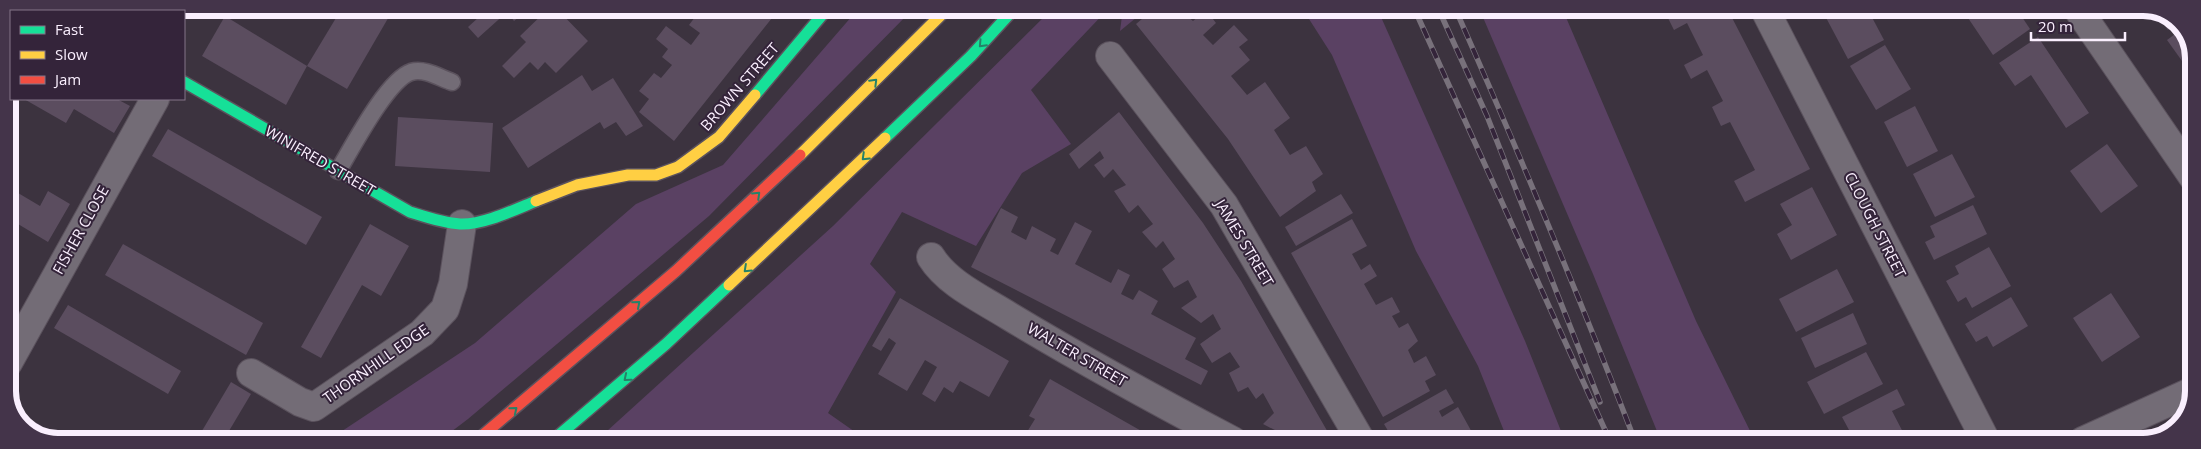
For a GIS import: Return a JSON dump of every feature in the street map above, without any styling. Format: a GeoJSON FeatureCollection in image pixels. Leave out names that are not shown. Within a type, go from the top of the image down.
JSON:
{"type":"FeatureCollection","features":[{"type":"Feature","properties":{"kind":"main road","name":"BROWN STREET"},"geometry":{"type":"LineString","coordinates":[[462,224],[496,217],[577,185],[628,175],[656,175],[678,167],[720,137],[821,16]]}},
{"type":"Feature","properties":{"kind":"main road"},"geometry":{"type":"LineString","coordinates":[[486,433],[572,362],[705,245],[853,104],[940,16]]}},
{"type":"Feature","properties":{"kind":"main road"},"geometry":{"type":"LineString","coordinates":[[561,433],[701,312],[963,62],[1007,16]]}},
{"type":"Feature","properties":{"kind":"main road","name":"WINIFRED STREET"},"geometry":{"type":"LineString","coordinates":[[185,83],[410,212],[435,220],[462,224]]}},
{"type":"Feature","properties":{"kind":"street","name":"CLOUGH STREET"},"geometry":{"type":"LineString","coordinates":[[1768,16],[1982,433]]}},
{"type":"Feature","properties":{"kind":"street"},"geometry":{"type":"LineString","coordinates":[[2082,16],[2185,165]]}},
{"type":"Feature","properties":{"kind":"street","name":"JAMES STREET"},"geometry":{"type":"LineString","coordinates":[[1110,56],[1224,205],[1356,433]]}},
{"type":"Feature","properties":{"kind":"street","name":"FISHER CLOSE"},"geometry":{"type":"LineString","coordinates":[[16,348],[154,100]]}},
{"type":"Feature","properties":{"kind":"street","name":"THORNHILL EDGE"},"geometry":{"type":"LineString","coordinates":[[251,373],[300,402],[314,407],[422,333],[445,309],[453,284],[462,224]]}},
{"type":"Feature","properties":{"kind":"street","name":"WALTER STREET"},"geometry":{"type":"LineString","coordinates":[[930,256],[937,266],[964,288],[1046,338],[1218,433]]}},
{"type":"Feature","properties":{"kind":"street"},"geometry":{"type":"LineString","coordinates":[[2102,433],[2185,395]]}},
{"type":"Feature","properties":{"kind":"lane"},"geometry":{"type":"LineString","coordinates":[[338,171],[377,106],[402,77],[411,72],[422,71],[452,82]]}},
{"type":"Feature","properties":{"kind":"shaded area"},"geometry":{"type":"Polygon","coordinates":[[[852,16],[906,16],[709,216],[450,433],[339,433],[475,343],[636,204],[723,165],[852,16]]]}},
{"type":"Feature","properties":{"kind":"shaded area"},"geometry":{"type":"Polygon","coordinates":[[[1045,16],[1101,16],[1031,90],[1071,144],[1022,173],[976,246],[902,212],[870,264],[896,292],[828,413],[857,433],[605,433],[833,226],[1045,16]]]}},
{"type":"Feature","properties":{"kind":"shaded area"},"geometry":{"type":"Polygon","coordinates":[[[1122,16],[1138,16],[1120,31],[1122,16]]]}},
{"type":"Feature","properties":{"kind":"shaded area"},"geometry":{"type":"Polygon","coordinates":[[[1307,16],[1381,16],[1525,341],[1562,433],[1505,433],[1478,366],[1416,251],[1332,55],[1307,16]]]}},
{"type":"Feature","properties":{"kind":"shaded area"},"geometry":{"type":"Polygon","coordinates":[[[1482,16],[1565,16],[1696,321],[1751,433],[1658,433],[1593,274],[1482,16]]]}},
{"type":"Feature","properties":{"kind":"building"},"geometry":{"type":"Polygon","coordinates":[[[225,16],[307,66],[286,105],[202,56],[225,16]]]}},
{"type":"Feature","properties":{"kind":"building"},"geometry":{"type":"Polygon","coordinates":[[[337,16],[389,16],[347,89],[307,66],[337,16]]]}},
{"type":"Feature","properties":{"kind":"building"},"geometry":{"type":"Polygon","coordinates":[[[503,16],[478,38],[468,27],[479,17],[503,16]]]}},
{"type":"Feature","properties":{"kind":"building"},"geometry":{"type":"Polygon","coordinates":[[[510,16],[520,16],[514,21],[510,16]]]}},
{"type":"Feature","properties":{"kind":"building"},"geometry":{"type":"Polygon","coordinates":[[[541,16],[564,16],[588,41],[556,73],[545,62],[538,70],[530,62],[514,78],[502,66],[526,42],[520,36],[541,16]]]}},
{"type":"Feature","properties":{"kind":"building"},"geometry":{"type":"Polygon","coordinates":[[[694,16],[774,16],[674,141],[639,112],[649,99],[639,91],[654,73],[661,78],[672,65],[662,57],[668,49],[656,39],[666,26],[691,45],[700,33],[689,25],[694,16]]]}},
{"type":"Feature","properties":{"kind":"building"},"geometry":{"type":"Polygon","coordinates":[[[1146,16],[1187,16],[1193,21],[1199,16],[1211,16],[1216,23],[1203,35],[1213,45],[1234,25],[1248,40],[1239,47],[1250,60],[1231,76],[1247,95],[1265,82],[1290,118],[1274,130],[1290,155],[1306,146],[1323,174],[1312,182],[1316,191],[1280,217],[1228,139],[1136,24],[1146,16]]]}},
{"type":"Feature","properties":{"kind":"building"},"geometry":{"type":"Polygon","coordinates":[[[1667,16],[1731,16],[1810,169],[1745,202],[1734,181],[1755,170],[1730,122],[1721,126],[1712,107],[1723,101],[1707,70],[1691,79],[1684,65],[1703,55],[1687,23],[1674,30],[1667,16]]]}},
{"type":"Feature","properties":{"kind":"building"},"geometry":{"type":"Polygon","coordinates":[[[1825,16],[1871,16],[1884,40],[1848,59],[1825,16]]]}},
{"type":"Feature","properties":{"kind":"building"},"geometry":{"type":"Polygon","coordinates":[[[1967,16],[2021,16],[2030,29],[1993,55],[1967,16]]]}},
{"type":"Feature","properties":{"kind":"building"},"geometry":{"type":"Polygon","coordinates":[[[2161,21],[2171,27],[2168,30],[2161,21]]]}},
{"type":"Feature","properties":{"kind":"building"},"geometry":{"type":"Polygon","coordinates":[[[2176,33],[2182,42],[2185,59],[2182,61],[2167,40],[2176,33]]]}},
{"type":"Feature","properties":{"kind":"building"},"geometry":{"type":"Polygon","coordinates":[[[2038,37],[2089,113],[2066,128],[2031,75],[2015,86],[1999,63],[2038,37]]]}},
{"type":"Feature","properties":{"kind":"building"},"geometry":{"type":"Polygon","coordinates":[[[1885,45],[1911,89],[1876,110],[1850,66],[1885,45]]]}},
{"type":"Feature","properties":{"kind":"building"},"geometry":{"type":"Polygon","coordinates":[[[582,75],[592,91],[613,78],[643,126],[626,136],[616,122],[604,129],[600,122],[528,168],[502,128],[582,75]]]}},
{"type":"Feature","properties":{"kind":"building"},"geometry":{"type":"Polygon","coordinates":[[[26,100],[119,100],[130,106],[114,133],[74,109],[66,123],[26,100]]]}},
{"type":"Feature","properties":{"kind":"building"},"geometry":{"type":"Polygon","coordinates":[[[1915,106],[1938,151],[1907,167],[1884,122],[1915,106]]]}},
{"type":"Feature","properties":{"kind":"building"},"geometry":{"type":"Polygon","coordinates":[[[1119,112],[1203,223],[1241,281],[1328,433],[1280,433],[1263,424],[1274,413],[1263,393],[1256,399],[1248,387],[1238,392],[1229,373],[1240,367],[1230,352],[1212,363],[1200,344],[1221,329],[1213,314],[1201,323],[1181,308],[1197,297],[1188,280],[1174,288],[1162,269],[1175,259],[1163,241],[1156,248],[1142,232],[1153,224],[1138,205],[1129,213],[1114,191],[1126,185],[1113,169],[1104,178],[1094,165],[1104,158],[1100,151],[1079,169],[1069,154],[1119,112]]]}},
{"type":"Feature","properties":{"kind":"building"},"geometry":{"type":"Polygon","coordinates":[[[398,117],[493,123],[490,172],[395,166],[398,117]]]}},
{"type":"Feature","properties":{"kind":"building"},"geometry":{"type":"Polygon","coordinates":[[[168,129],[322,217],[306,245],[152,156],[168,129]]]}},
{"type":"Feature","properties":{"kind":"building"},"geometry":{"type":"Polygon","coordinates":[[[2107,144],[2138,186],[2101,213],[2070,171],[2107,144]]]}},
{"type":"Feature","properties":{"kind":"building"},"geometry":{"type":"Polygon","coordinates":[[[1952,154],[1975,197],[1935,217],[1913,174],[1952,154]]]}},
{"type":"Feature","properties":{"kind":"building"},"geometry":{"type":"Polygon","coordinates":[[[1812,187],[1837,235],[1791,260],[1777,234],[1792,225],[1780,204],[1812,187]]]}},
{"type":"Feature","properties":{"kind":"building"},"geometry":{"type":"Polygon","coordinates":[[[48,191],[70,204],[48,242],[16,223],[16,192],[40,206],[48,191]]]}},
{"type":"Feature","properties":{"kind":"building"},"geometry":{"type":"Polygon","coordinates":[[[1341,194],[1353,213],[1296,246],[1285,227],[1341,194]]]}},
{"type":"Feature","properties":{"kind":"building"},"geometry":{"type":"Polygon","coordinates":[[[1973,205],[1987,234],[1934,260],[1925,242],[1935,237],[1930,226],[1973,205]]]}},
{"type":"Feature","properties":{"kind":"building"},"geometry":{"type":"Polygon","coordinates":[[[1001,208],[1018,217],[1011,232],[1026,240],[1032,226],[1056,239],[1050,251],[1058,255],[1075,222],[1092,231],[1075,264],[1111,283],[1118,269],[1130,275],[1121,294],[1133,300],[1139,290],[1158,301],[1151,314],[1196,338],[1185,359],[1208,371],[1201,385],[971,267],[1001,208]]]}},
{"type":"Feature","properties":{"kind":"building"},"geometry":{"type":"Polygon","coordinates":[[[1352,219],[1367,246],[1352,254],[1361,270],[1370,264],[1377,276],[1364,284],[1376,305],[1392,297],[1400,312],[1392,316],[1399,328],[1408,323],[1418,341],[1408,350],[1414,363],[1426,356],[1436,375],[1425,381],[1430,391],[1383,417],[1291,253],[1352,219]]]}},
{"type":"Feature","properties":{"kind":"building"},"geometry":{"type":"Polygon","coordinates":[[[370,224],[409,246],[381,296],[362,285],[321,358],[301,347],[370,224]]]}},
{"type":"Feature","properties":{"kind":"building"},"geometry":{"type":"Polygon","coordinates":[[[123,244],[263,323],[246,355],[105,275],[123,244]]]}},
{"type":"Feature","properties":{"kind":"building"},"geometry":{"type":"Polygon","coordinates":[[[1989,247],[2011,286],[1972,308],[1966,297],[1958,302],[1946,281],[1959,274],[1955,266],[1989,247]]]}},
{"type":"Feature","properties":{"kind":"building"},"geometry":{"type":"Polygon","coordinates":[[[1837,269],[1854,302],[1796,332],[1779,299],[1837,269]]]}},
{"type":"Feature","properties":{"kind":"building"},"geometry":{"type":"Polygon","coordinates":[[[2111,293],[2140,337],[2102,362],[2073,318],[2111,293]]]}},
{"type":"Feature","properties":{"kind":"building"},"geometry":{"type":"Polygon","coordinates":[[[2011,297],[2028,326],[1993,347],[1987,336],[1976,342],[1965,324],[2011,297]]]}},
{"type":"Feature","properties":{"kind":"building"},"geometry":{"type":"Polygon","coordinates":[[[900,298],[1009,361],[989,397],[960,381],[953,393],[944,387],[935,402],[922,394],[937,367],[925,360],[907,391],[878,374],[896,343],[889,338],[881,351],[872,346],[900,298]]]}},
{"type":"Feature","properties":{"kind":"building"},"geometry":{"type":"Polygon","coordinates":[[[68,305],[181,371],[168,394],[54,328],[68,305]]]}},
{"type":"Feature","properties":{"kind":"building"},"geometry":{"type":"Polygon","coordinates":[[[1853,313],[1867,344],[1815,368],[1801,338],[1853,313]]]}},
{"type":"Feature","properties":{"kind":"building"},"geometry":{"type":"Polygon","coordinates":[[[1866,352],[1883,384],[1824,414],[1807,382],[1866,352]]]}},
{"type":"Feature","properties":{"kind":"building"},"geometry":{"type":"Polygon","coordinates":[[[1050,379],[1145,433],[1029,433],[1027,432],[1035,419],[1029,416],[1050,379]]]}},
{"type":"Feature","properties":{"kind":"building"},"geometry":{"type":"Polygon","coordinates":[[[231,382],[251,394],[228,433],[201,433],[231,382]]]}},
{"type":"Feature","properties":{"kind":"building"},"geometry":{"type":"Polygon","coordinates":[[[1446,389],[1454,403],[1439,411],[1442,417],[1458,407],[1472,433],[1389,433],[1384,424],[1446,389]]]}},
{"type":"Feature","properties":{"kind":"building"},"geometry":{"type":"Polygon","coordinates":[[[1897,389],[1905,405],[1892,411],[1903,433],[1851,433],[1842,417],[1897,389]]]}},
{"type":"Feature","properties":{"kind":"building"},"geometry":{"type":"Polygon","coordinates":[[[27,417],[52,432],[37,427],[27,417]]]}},
{"type":"Feature","properties":{"kind":"railway"},"geometry":{"type":"LineString","coordinates":[[1418,16],[1606,433]]}},
{"type":"Feature","properties":{"kind":"railway"},"geometry":{"type":"LineString","coordinates":[[1442,16],[1487,116],[1600,402]]}},
{"type":"Feature","properties":{"kind":"railway"},"geometry":{"type":"LineString","coordinates":[[1459,16],[1548,223],[1632,433]]}},
{"type":"Feature","properties":{"kind":"traffic: fast"},"geometry":{"type":"LineString","coordinates":[[755,95],[821,16]]}},
{"type":"Feature","properties":{"kind":"traffic: fast"},"geometry":{"type":"LineString","coordinates":[[885,138],[971,56],[1008,16]]}},
{"type":"Feature","properties":{"kind":"traffic: fast"},"geometry":{"type":"LineString","coordinates":[[185,83],[410,212],[435,220],[469,224],[498,216],[536,201]]}},
{"type":"Feature","properties":{"kind":"traffic: fast"},"geometry":{"type":"LineString","coordinates":[[561,433],[666,344],[729,285]]}},
{"type":"Feature","properties":{"kind":"traffic: slow"},"geometry":{"type":"LineString","coordinates":[[800,155],[940,16]]}},
{"type":"Feature","properties":{"kind":"traffic: slow"},"geometry":{"type":"LineString","coordinates":[[536,201],[577,185],[628,175],[656,175],[678,167],[719,137],[755,95]]}},
{"type":"Feature","properties":{"kind":"traffic: slow"},"geometry":{"type":"LineString","coordinates":[[729,285],[885,138]]}},
{"type":"Feature","properties":{"kind":"traffic: jam"},"geometry":{"type":"LineString","coordinates":[[485,433],[676,271],[800,155]]}}]}
